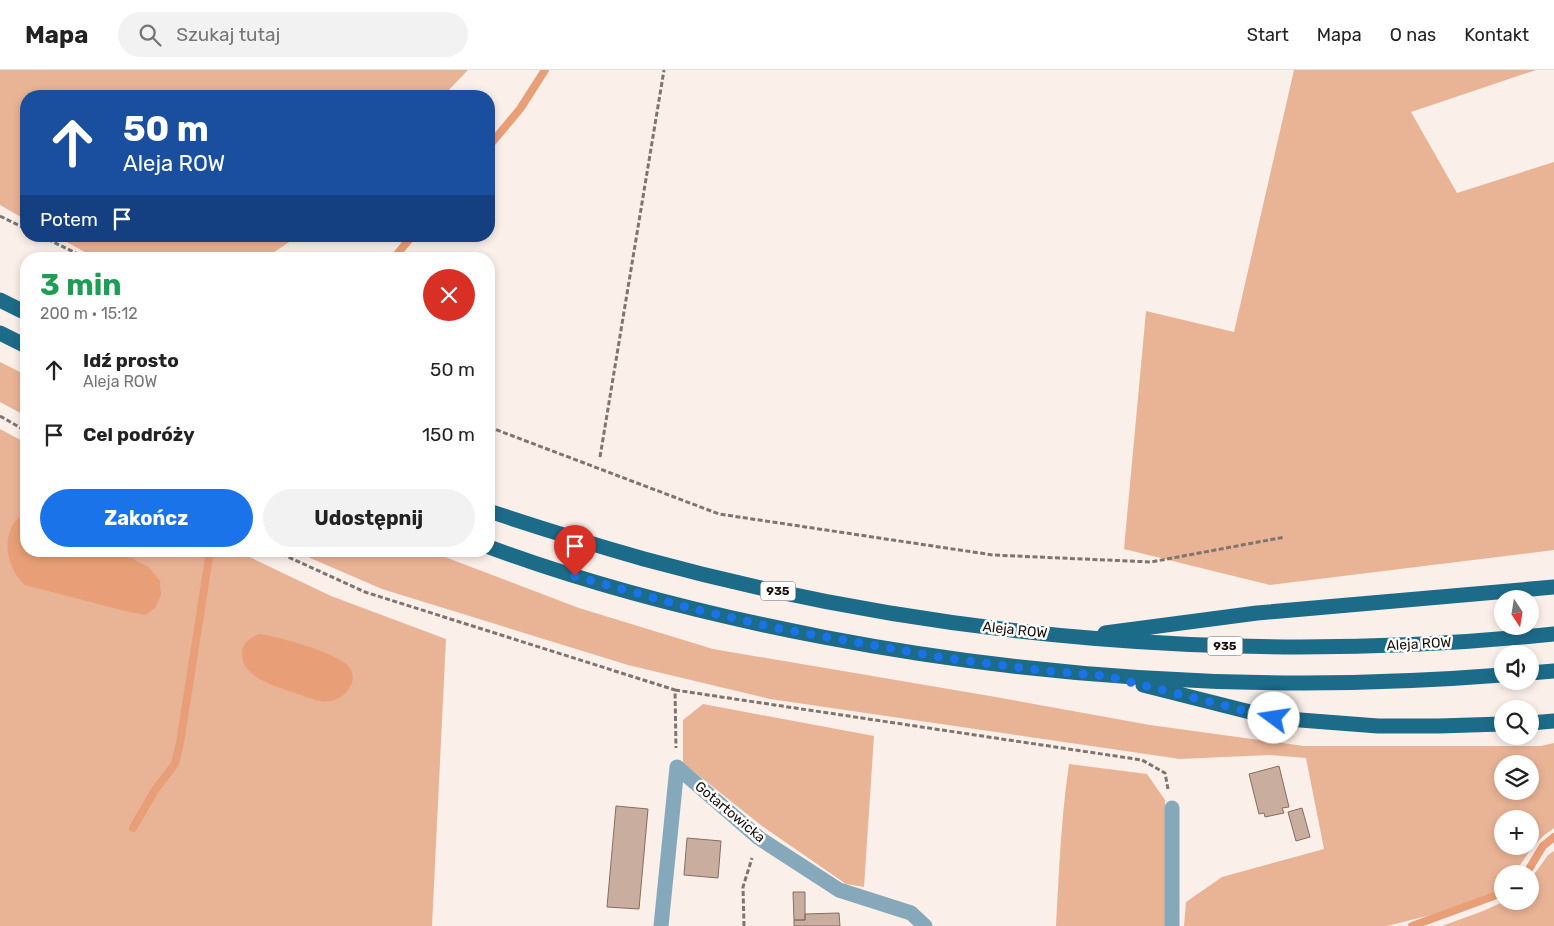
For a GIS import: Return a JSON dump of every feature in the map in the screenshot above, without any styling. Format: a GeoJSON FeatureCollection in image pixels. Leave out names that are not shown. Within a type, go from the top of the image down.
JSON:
{"type":"FeatureCollection","features":[{"type":"Feature","properties":{"kind":"main road"},"geometry":{"type":"LineString","coordinates":[[0,300],[20,310]]}},
{"type":"Feature","properties":{"kind":"main road"},"geometry":{"type":"LineString","coordinates":[[0,334],[20,343]]}},
{"type":"Feature","properties":{"kind":"main road","name":"Aleja ROW"},"geometry":{"type":"LineString","coordinates":[[495,513],[646,559],[773,590],[941,621],[1074,637],[1193,645],[1330,648],[1424,645],[1554,634]]}},
{"type":"Feature","properties":{"kind":"main road"},"geometry":{"type":"LineString","coordinates":[[495,548],[543,567],[615,588],[776,628],[945,658],[1038,670],[1106,676],[1221,682],[1312,683],[1426,680],[1494,676]]}},
{"type":"Feature","properties":{"kind":"main road"},"geometry":{"type":"LineString","coordinates":[[1074,637],[1257,613],[1554,587]]}},
{"type":"Feature","properties":{"kind":"main road"},"geometry":{"type":"LineString","coordinates":[[1539,672],[1554,671]]}},
{"type":"Feature","properties":{"kind":"main road"},"geometry":{"type":"LineString","coordinates":[[1106,676],[1274,718],[1378,726],[1494,724]]}},
{"type":"Feature","properties":{"kind":"main road"},"geometry":{"type":"LineString","coordinates":[[1539,722],[1554,721]]}},
{"type":"Feature","properties":{"kind":"street","name":"Gotartowicka"},"geometry":{"type":"LineString","coordinates":[[677,767],[758,838],[839,890],[911,913],[925,926]]}},
{"type":"Feature","properties":{"kind":"street","name":"Gotartowicka"},"geometry":{"type":"LineString","coordinates":[[661,926],[677,767]]}},
{"type":"Feature","properties":{"kind":"street"},"geometry":{"type":"LineString","coordinates":[[1172,808],[1172,926]]}},
{"type":"Feature","properties":{"kind":"path"},"geometry":{"type":"LineString","coordinates":[[600,457],[664,70]]}},
{"type":"Feature","properties":{"kind":"path"},"geometry":{"type":"LineString","coordinates":[[0,216],[20,226]]}},
{"type":"Feature","properties":{"kind":"path"},"geometry":{"type":"LineString","coordinates":[[53,242],[74,252]]}},
{"type":"Feature","properties":{"kind":"path"},"geometry":{"type":"LineString","coordinates":[[0,416],[20,428]]}},
{"type":"Feature","properties":{"kind":"path"},"geometry":{"type":"LineString","coordinates":[[495,429],[719,514],[993,554],[1152,562],[1285,537]]}},
{"type":"Feature","properties":{"kind":"path"},"geometry":{"type":"LineString","coordinates":[[288,557],[366,592],[675,690],[1142,760],[1164,773],[1172,808]]}},
{"type":"Feature","properties":{"kind":"path"},"geometry":{"type":"LineString","coordinates":[[675,690],[677,767]]}},
{"type":"Feature","properties":{"kind":"path"},"geometry":{"type":"LineString","coordinates":[[744,926],[743,887],[758,838]]}},
{"type":"Feature","properties":{"kind":"shaded area"},"geometry":{"type":"Polygon","coordinates":[[[0,70],[468,70],[449,90],[20,90],[20,217],[0,205],[0,70]]]}},
{"type":"Feature","properties":{"kind":"shaded area"},"geometry":{"type":"Polygon","coordinates":[[[1294,70],[1536,70],[1411,112],[1457,193],[1554,162],[1554,550],[1270,585],[1124,549],[1146,311],[1234,332],[1294,70]]]}},
{"type":"Feature","properties":{"kind":"shaded area"},"geometry":{"type":"Polygon","coordinates":[[[67,242],[289,242],[274,252],[85,252],[67,242]]]}},
{"type":"Feature","properties":{"kind":"shaded area"},"geometry":{"type":"Polygon","coordinates":[[[0,362],[20,372],[20,413],[0,402],[0,362]]]}},
{"type":"Feature","properties":{"kind":"shaded area"},"geometry":{"type":"Polygon","coordinates":[[[0,429],[20,440],[20,557],[250,557],[331,596],[446,639],[432,926],[0,926],[0,429]]]}},
{"type":"Feature","properties":{"kind":"shaded area"},"geometry":{"type":"Polygon","coordinates":[[[20,518],[20,557],[129,557],[149,567],[160,581],[161,595],[155,608],[145,615],[25,585],[12,567],[9,557],[8,536],[20,518]]]}},
{"type":"Feature","properties":{"kind":"shaded area"},"geometry":{"type":"Polygon","coordinates":[[[308,557],[445,557],[579,608],[713,649],[1150,725],[1304,746],[1541,746],[1554,743],[1554,828],[1539,840],[1539,810],[1494,810],[1494,855],[1527,855],[1520,865],[1494,865],[1494,892],[1431,915],[1387,926],[1184,926],[1186,902],[1222,877],[1324,849],[1306,758],[1269,755],[1180,759],[770,699],[628,665],[382,589],[308,557]]]}},
{"type":"Feature","properties":{"kind":"shaded area"},"geometry":{"type":"Polygon","coordinates":[[[259,634],[304,645],[338,659],[350,669],[352,674],[351,686],[337,699],[323,701],[276,687],[257,677],[244,664],[242,651],[246,642],[259,634]]]}},
{"type":"Feature","properties":{"kind":"shaded area"},"geometry":{"type":"Polygon","coordinates":[[[703,704],[874,736],[864,887],[846,884],[762,826],[683,763],[683,720],[703,704]]]}},
{"type":"Feature","properties":{"kind":"shaded area"},"geometry":{"type":"Polygon","coordinates":[[[1069,764],[1147,774],[1165,800],[1165,926],[1056,926],[1062,825],[1069,764]]]}},
{"type":"Feature","properties":{"kind":"shaded area"},"geometry":{"type":"Polygon","coordinates":[[[1554,851],[1554,926],[1442,926],[1494,906],[1494,910],[1539,910],[1539,868],[1548,855],[1554,851]]]}},
{"type":"Feature","properties":{"kind":"building"},"geometry":{"type":"Polygon","coordinates":[[[1279,766],[1289,807],[1282,808],[1284,813],[1265,817],[1264,813],[1259,814],[1249,774],[1279,766]]]}},
{"type":"Feature","properties":{"kind":"building"},"geometry":{"type":"Polygon","coordinates":[[[616,806],[648,809],[639,909],[607,907],[616,806]]]}},
{"type":"Feature","properties":{"kind":"building"},"geometry":{"type":"Polygon","coordinates":[[[1302,808],[1310,837],[1296,841],[1288,812],[1302,808]]]}},
{"type":"Feature","properties":{"kind":"building"},"geometry":{"type":"Polygon","coordinates":[[[687,838],[721,841],[718,878],[684,875],[687,838]]]}},
{"type":"Feature","properties":{"kind":"building"},"geometry":{"type":"Polygon","coordinates":[[[793,892],[805,892],[805,920],[794,920],[793,892]]]}},
{"type":"Feature","properties":{"kind":"building"},"geometry":{"type":"Polygon","coordinates":[[[839,913],[840,926],[794,926],[794,920],[805,920],[805,914],[839,913]]]}},
{"type":"Feature","properties":{"kind":"waterway"},"geometry":{"type":"LineString","coordinates":[[495,139],[520,109],[545,70]]}},
{"type":"Feature","properties":{"kind":"waterway"},"geometry":{"type":"LineString","coordinates":[[399,252],[407,242]]}},
{"type":"Feature","properties":{"kind":"waterway"},"geometry":{"type":"LineString","coordinates":[[133,828],[155,790],[175,764],[180,743],[209,557]]}},
{"type":"Feature","properties":{"kind":"waterway"},"geometry":{"type":"LineString","coordinates":[[1531,865],[1543,846],[1554,837]]}},
{"type":"Feature","properties":{"kind":"waterway"},"geometry":{"type":"LineString","coordinates":[[1412,926],[1494,896]]}},
{"type":"Feature","properties":{"kind":"route"},"geometry":{"type":"LineString","coordinates":[[575,576],[690,608],[776,628],[945,658],[1038,670],[1106,676],[1274,718]]}}]}
